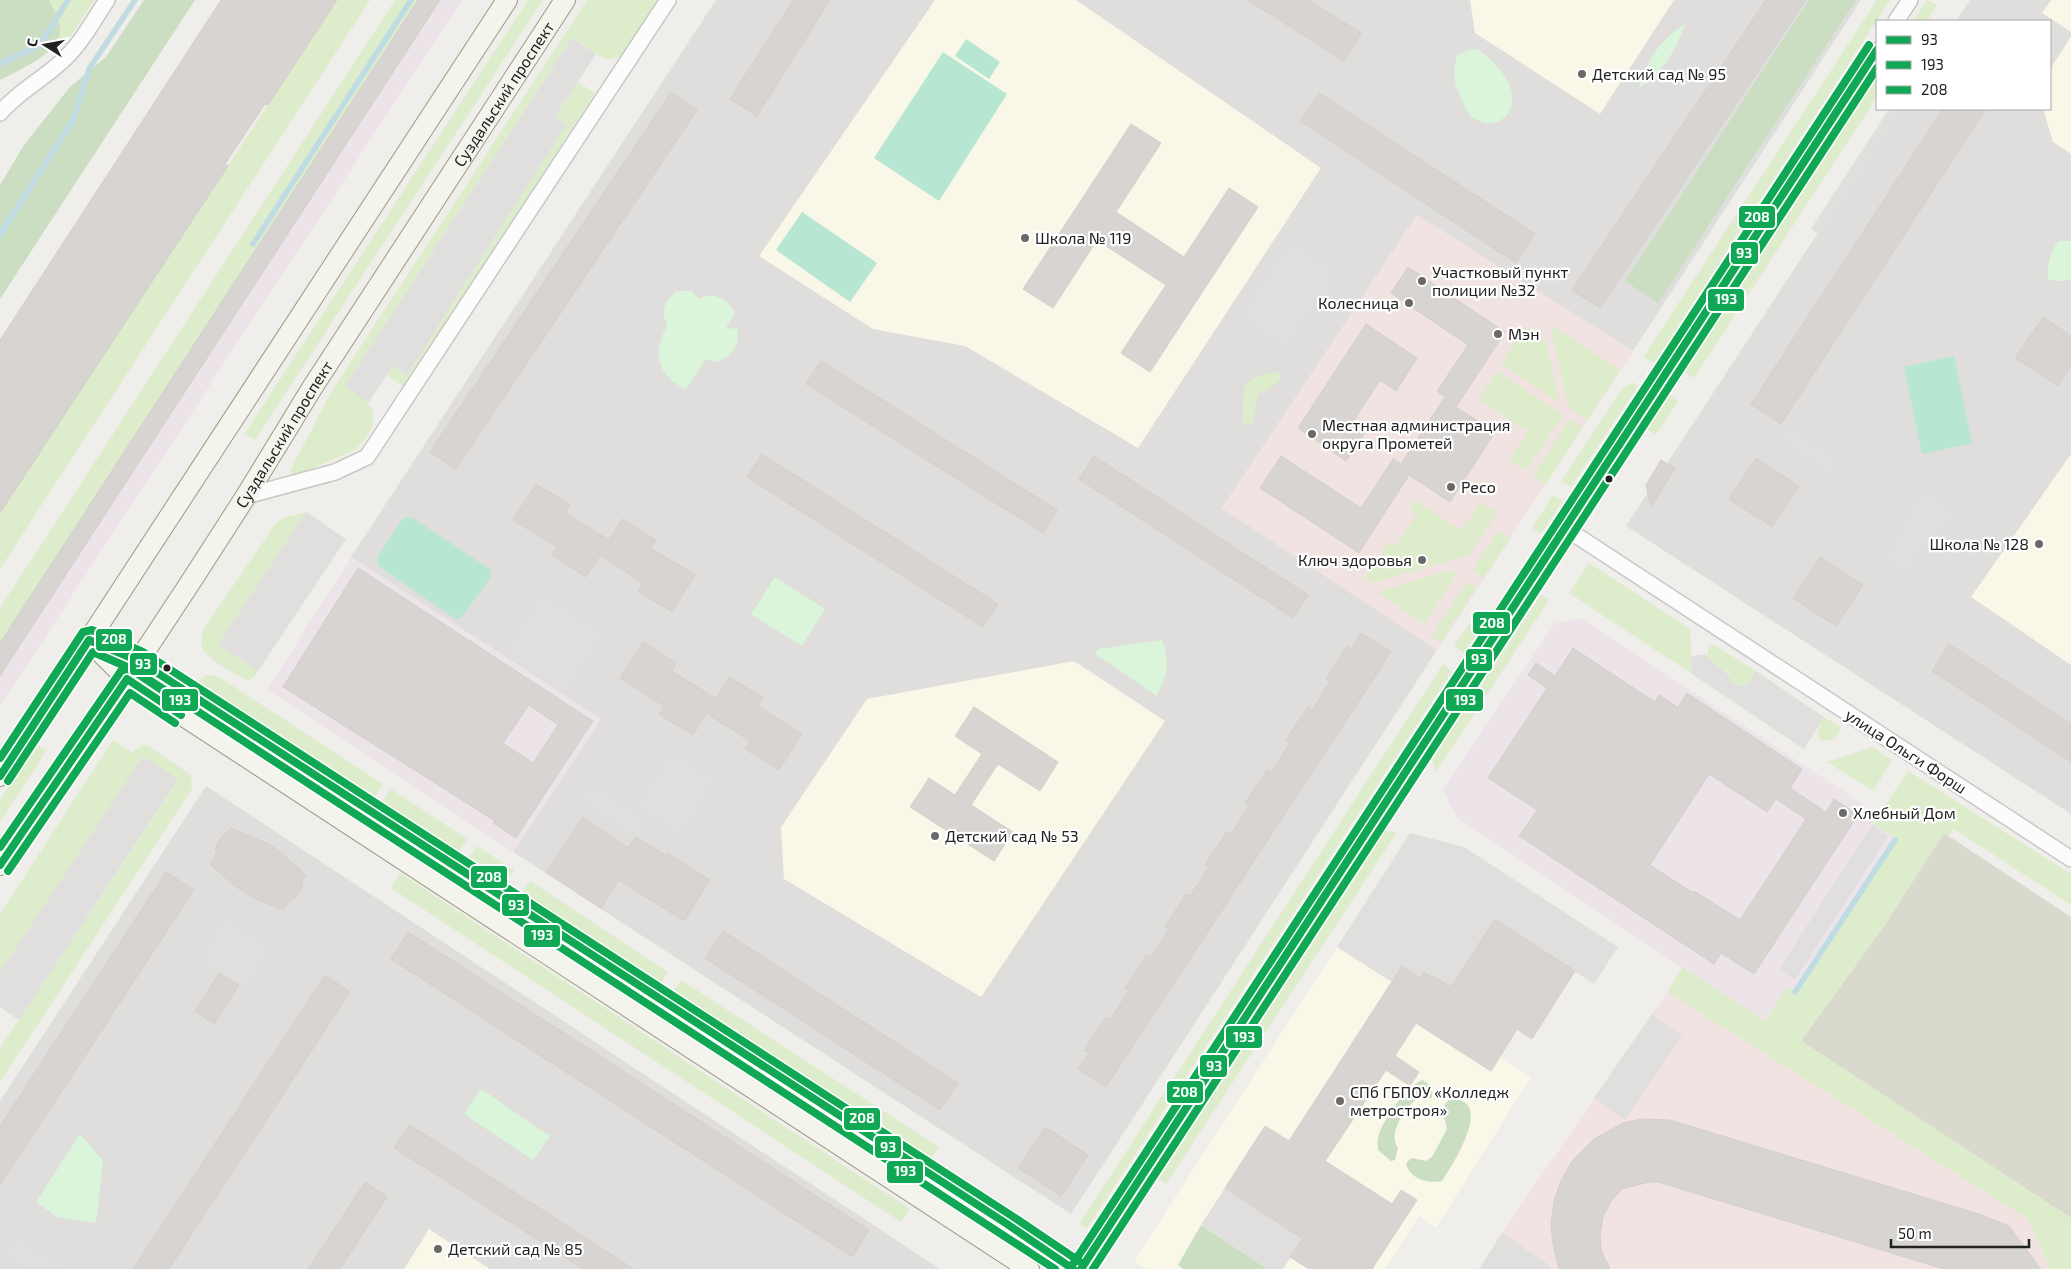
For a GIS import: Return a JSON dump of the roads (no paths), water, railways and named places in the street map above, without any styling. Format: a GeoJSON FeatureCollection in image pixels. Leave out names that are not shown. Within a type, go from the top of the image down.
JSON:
{"type":"FeatureCollection","features":[{"type":"Feature","properties":{"kind":"street"},"geometry":{"type":"LineString","coordinates":[[0,113],[6,101],[60,63],[76,46],[107,0]]}},
{"type":"Feature","properties":{"kind":"street"},"geometry":{"type":"LineString","coordinates":[[0,776],[508,0]]}},
{"type":"Feature","properties":{"kind":"street","name":"Суздальский проспект"},"geometry":{"type":"LineString","coordinates":[[0,865],[127,679],[246,496],[312,388],[565,0]]}},
{"type":"Feature","properties":{"kind":"street"},"geometry":{"type":"LineString","coordinates":[[246,496],[335,472],[367,457],[668,0]]}},
{"type":"Feature","properties":{"kind":"street"},"geometry":{"type":"LineString","coordinates":[[1897,20],[1910,0]]}},
{"type":"Feature","properties":{"kind":"street"},"geometry":{"type":"LineString","coordinates":[[1081,1269],[1876,52]]}},
{"type":"Feature","properties":{"kind":"street","name":"улица Ольги Форш"},"geometry":{"type":"LineString","coordinates":[[1564,528],[2071,859]]}},
{"type":"Feature","properties":{"kind":"street"},"geometry":{"type":"LineString","coordinates":[[89,640],[138,661],[1007,1224],[1073,1269]]}},
{"type":"Feature","properties":{"kind":"street"},"geometry":{"type":"LineString","coordinates":[[89,640],[127,679],[1029,1269]]}},
{"type":"Feature","properties":{"kind":"waterway"},"geometry":{"type":"LineString","coordinates":[[0,64],[40,45],[68,0]]}},
{"type":"Feature","properties":{"kind":"waterway"},"geometry":{"type":"LineString","coordinates":[[0,235],[73,120],[89,69],[135,0]]}},
{"type":"Feature","properties":{"kind":"waterway"},"geometry":{"type":"LineString","coordinates":[[253,244],[411,0]]}},
{"type":"Feature","properties":{"kind":"waterway"},"geometry":{"type":"LineString","coordinates":[[1795,992],[1895,840]]}},
{"type":"Feature","properties":{"kind":"place","name":"Детский сад № 95"},"geometry":{"type":"Point","coordinates":[1582,74]}},
{"type":"Feature","properties":{"kind":"place","name":"Школа № 119"},"geometry":{"type":"Point","coordinates":[1025,238]}},
{"type":"Feature","properties":{"kind":"place","name":"Участковый пункт полиции №32"},"geometry":{"type":"Point","coordinates":[1422,281]}},
{"type":"Feature","properties":{"kind":"place","name":"Колесница"},"geometry":{"type":"Point","coordinates":[1409,303]}},
{"type":"Feature","properties":{"kind":"place","name":"Мэн"},"geometry":{"type":"Point","coordinates":[1498,334]}},
{"type":"Feature","properties":{"kind":"place","name":"Местная администрация округа Прометей"},"geometry":{"type":"Point","coordinates":[1312,434]}},
{"type":"Feature","properties":{"kind":"place","name":"Ресо"},"geometry":{"type":"Point","coordinates":[1451,487]}},
{"type":"Feature","properties":{"kind":"place","name":"Школа № 128"},"geometry":{"type":"Point","coordinates":[2039,544]}},
{"type":"Feature","properties":{"kind":"place","name":"Ключ здоровья"},"geometry":{"type":"Point","coordinates":[1422,560]}},
{"type":"Feature","properties":{"kind":"place","name":"Хлебный Дом"},"geometry":{"type":"Point","coordinates":[1843,813]}},
{"type":"Feature","properties":{"kind":"place","name":"Детский сад № 53"},"geometry":{"type":"Point","coordinates":[935,836]}},
{"type":"Feature","properties":{"kind":"place","name":"СПб ГБПОУ «Колледж метростроя»"},"geometry":{"type":"Point","coordinates":[1340,1101]}},
{"type":"Feature","properties":{"kind":"place","name":"Детский сад № 85"},"geometry":{"type":"Point","coordinates":[438,1249]}}]}
